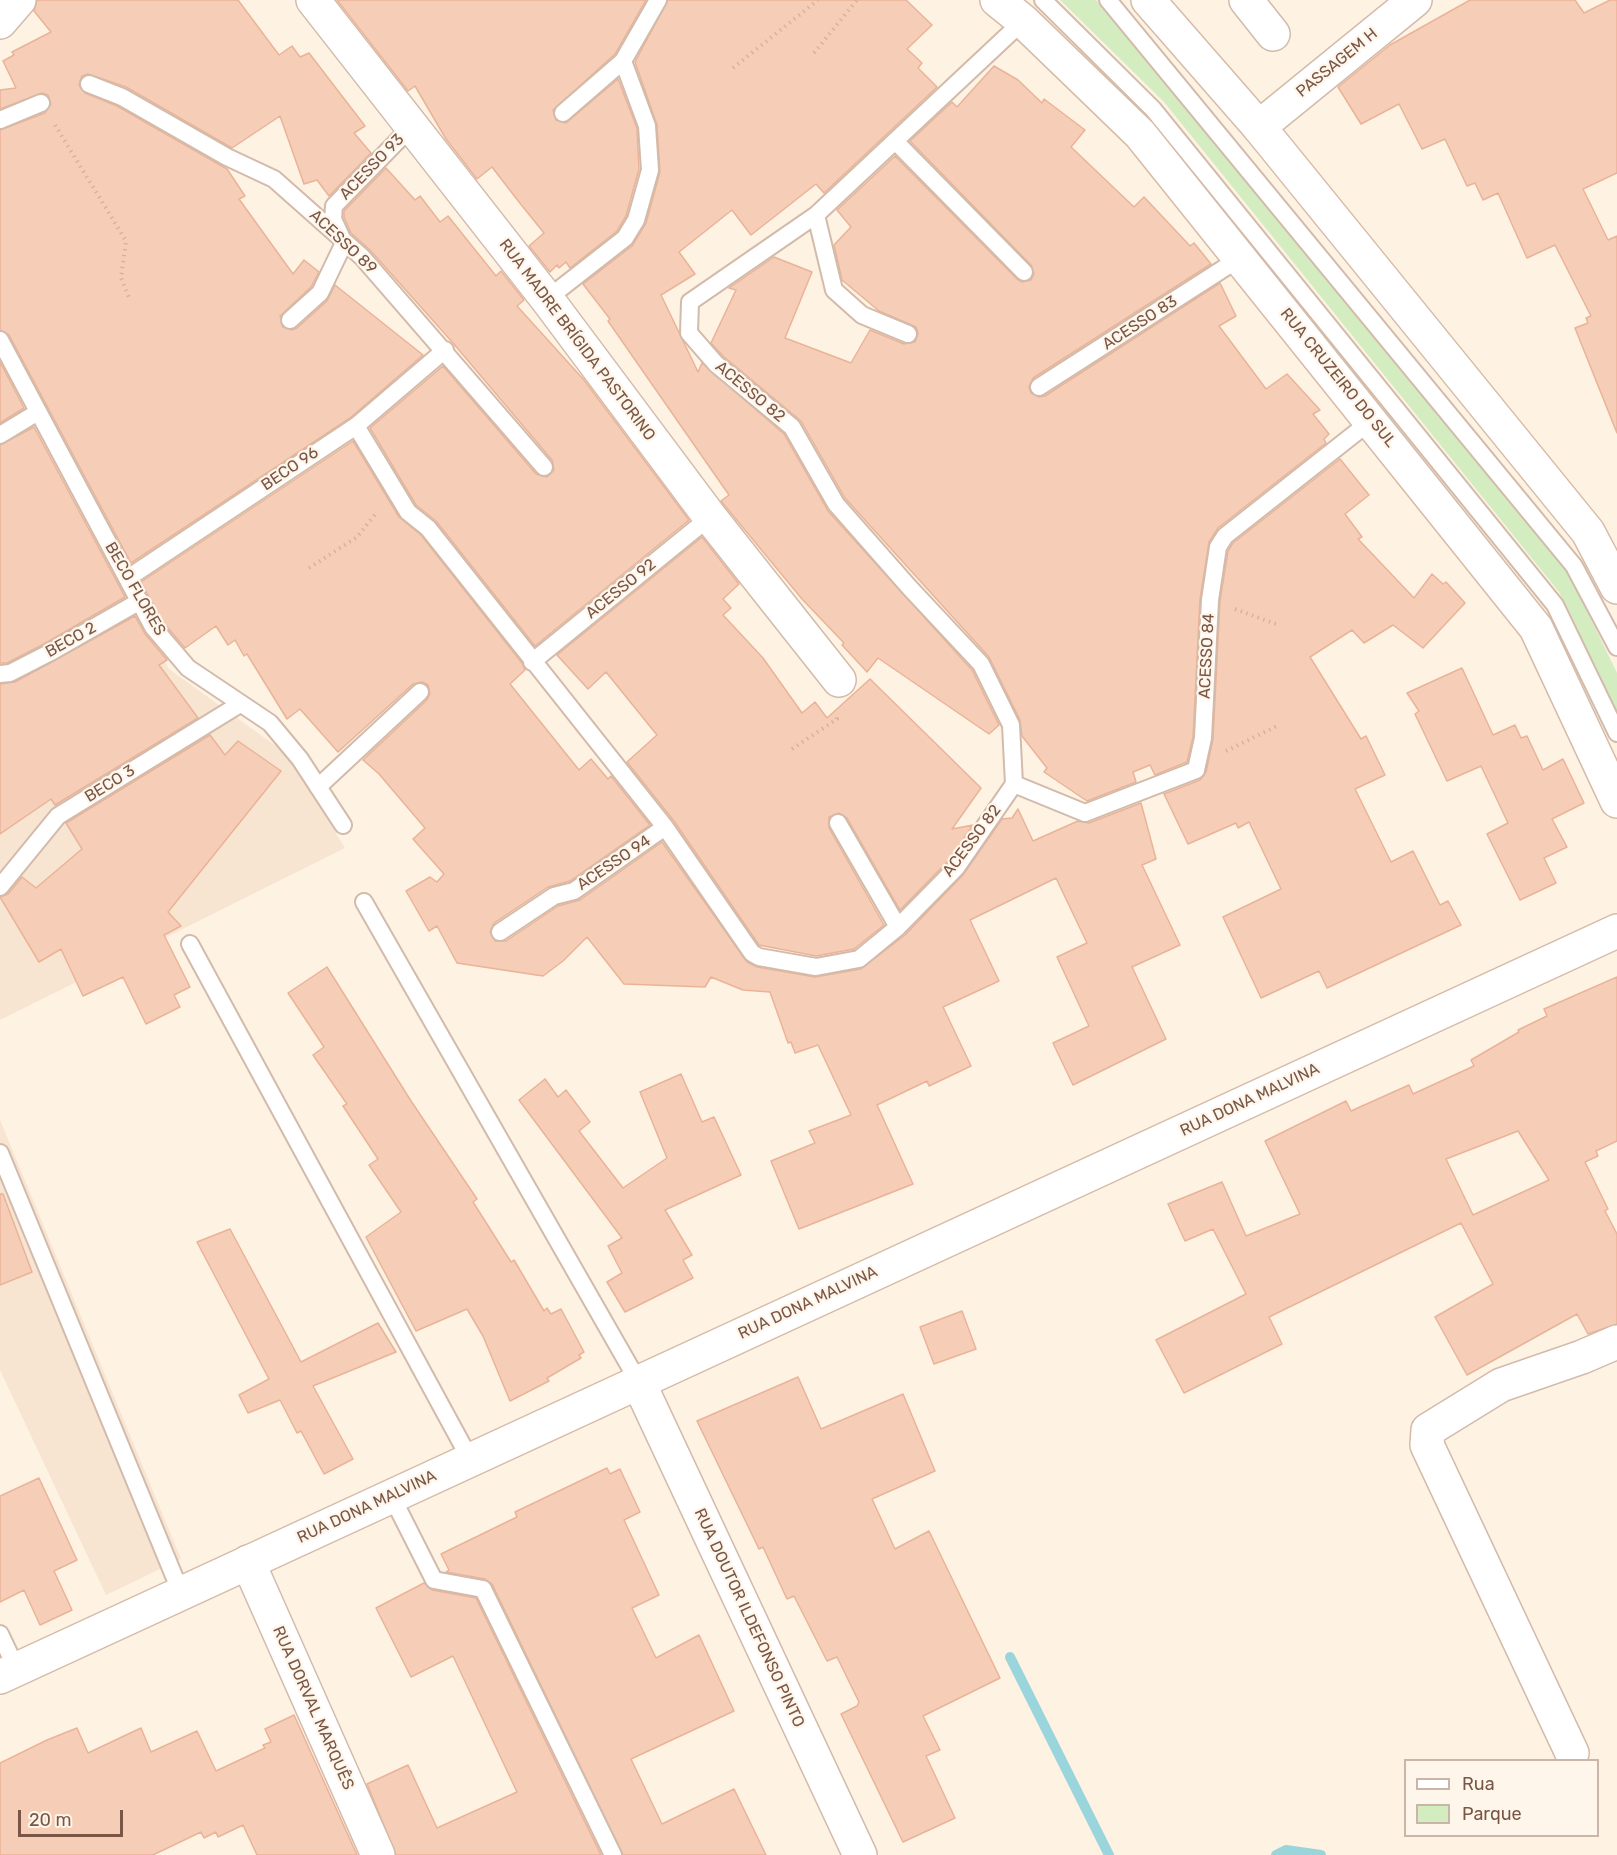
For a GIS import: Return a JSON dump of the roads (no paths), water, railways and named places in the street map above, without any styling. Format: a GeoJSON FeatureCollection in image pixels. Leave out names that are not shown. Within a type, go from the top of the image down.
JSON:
{"type":"FeatureCollection","features":[{"type":"Feature","properties":{"kind":"street"},"geometry":{"type":"LineString","coordinates":[[0,22],[19,0]]}},
{"type":"Feature","properties":{"kind":"street","name":"RUA MADRE BRÍGIDA PASTORINO"},"geometry":{"type":"LineString","coordinates":[[314,0],[547,299],[710,517],[839,680]]}},
{"type":"Feature","properties":{"kind":"street","name":"RUA CRUZEIRO DO SUL"},"geometry":{"type":"LineString","coordinates":[[997,0],[1033,11],[1140,134],[1372,420],[1536,628],[1617,801]]}},
{"type":"Feature","properties":{"kind":"street"},"geometry":{"type":"LineString","coordinates":[[1148,0],[1259,128],[1588,532],[1617,587]]}},
{"type":"Feature","properties":{"kind":"street"},"geometry":{"type":"LineString","coordinates":[[1246,0],[1273,34]]}},
{"type":"Feature","properties":{"kind":"street","name":"PASSAGEM H"},"geometry":{"type":"LineString","coordinates":[[1259,128],[1415,0]]}},
{"type":"Feature","properties":{"kind":"street","name":"RUA DONA MALVINA"},"geometry":{"type":"LineString","coordinates":[[8,1673],[1617,932]]}},
{"type":"Feature","properties":{"kind":"street"},"geometry":{"type":"LineString","coordinates":[[1572,1753],[1427,1444],[1428,1430],[1501,1385],[1582,1357],[1617,1342]]}},
{"type":"Feature","properties":{"kind":"street","name":"RUA DOUTOR ILDEFONSO PINTO"},"geometry":{"type":"LineString","coordinates":[[638,1382],[860,1855]]}},
{"type":"Feature","properties":{"kind":"street","name":"RUA DORVAL MARQUÊS"},"geometry":{"type":"LineString","coordinates":[[248,1562],[378,1855]]}},
{"type":"Feature","properties":{"kind":"lane"},"geometry":{"type":"LineString","coordinates":[[562,113],[623,61],[658,0]]}},
{"type":"Feature","properties":{"kind":"lane"},"geometry":{"type":"LineString","coordinates":[[1108,0],[1574,566],[1617,646]]}},
{"type":"Feature","properties":{"kind":"lane"},"geometry":{"type":"LineString","coordinates":[[1033,11],[1153,109],[1555,605],[1617,733]]}},
{"type":"Feature","properties":{"kind":"lane","name":"ACESSO 82"},"geometry":{"type":"LineString","coordinates":[[356,426],[408,512],[428,528],[532,662],[666,827],[747,948],[759,957],[816,967],[859,958],[898,927],[956,868],[1014,784],[1011,725],[981,664],[836,504],[792,427],[716,364],[689,333],[690,302],[816,214],[1033,11]]}},
{"type":"Feature","properties":{"kind":"lane"},"geometry":{"type":"LineString","coordinates":[[547,299],[625,238],[636,220],[650,170],[647,126],[623,61]]}},
{"type":"Feature","properties":{"kind":"lane","name":"ACESSO 89"},"geometry":{"type":"LineString","coordinates":[[89,84],[122,97],[227,157],[274,179],[362,257],[445,350],[544,467]]}},
{"type":"Feature","properties":{"kind":"lane"},"geometry":{"type":"LineString","coordinates":[[0,120],[41,103]]}},
{"type":"Feature","properties":{"kind":"lane","name":"ACESSO 93"},"geometry":{"type":"LineString","coordinates":[[344,243],[333,219],[334,206],[413,125]]}},
{"type":"Feature","properties":{"kind":"lane"},"geometry":{"type":"LineString","coordinates":[[895,141],[1024,272]]}},
{"type":"Feature","properties":{"kind":"lane"},"geometry":{"type":"LineString","coordinates":[[816,214],[834,290],[862,315],[908,334]]}},
{"type":"Feature","properties":{"kind":"lane"},"geometry":{"type":"LineString","coordinates":[[291,320],[320,294],[344,243]]}},
{"type":"Feature","properties":{"kind":"lane","name":"ACESSO 83"},"geometry":{"type":"LineString","coordinates":[[1039,387],[1240,258]]}},
{"type":"Feature","properties":{"kind":"lane","name":"BECO FLORES"},"geometry":{"type":"LineString","coordinates":[[0,340],[153,627],[188,668],[270,723],[343,825]]}},
{"type":"Feature","properties":{"kind":"lane","name":"BECO 96"},"geometry":{"type":"LineString","coordinates":[[128,578],[356,426],[445,350]]}},
{"type":"Feature","properties":{"kind":"lane"},"geometry":{"type":"LineString","coordinates":[[0,435],[38,412]]}},
{"type":"Feature","properties":{"kind":"lane","name":"ACESSO 84"},"geometry":{"type":"LineString","coordinates":[[1014,784],[1084,813],[1196,770],[1203,738],[1210,600],[1218,547],[1225,536],[1372,420]]}},
{"type":"Feature","properties":{"kind":"lane","name":"ACESSO 92"},"geometry":{"type":"LineString","coordinates":[[532,662],[710,517]]}},
{"type":"Feature","properties":{"kind":"lane","name":"BECO 2"},"geometry":{"type":"LineString","coordinates":[[0,674],[9,673],[48,653],[140,601]]}},
{"type":"Feature","properties":{"kind":"lane"},"geometry":{"type":"LineString","coordinates":[[318,787],[420,692]]}},
{"type":"Feature","properties":{"kind":"lane","name":"BECO 3"},"geometry":{"type":"LineString","coordinates":[[0,887],[58,816],[240,704]]}},
{"type":"Feature","properties":{"kind":"lane"},"geometry":{"type":"LineString","coordinates":[[838,823],[898,927]]}},
{"type":"Feature","properties":{"kind":"lane","name":"ACESSO 94"},"geometry":{"type":"LineString","coordinates":[[500,932],[554,896],[574,891],[666,827]]}},
{"type":"Feature","properties":{"kind":"lane"},"geometry":{"type":"LineString","coordinates":[[364,902],[638,1382]]}},
{"type":"Feature","properties":{"kind":"lane"},"geometry":{"type":"LineString","coordinates":[[190,944],[470,1459]]}},
{"type":"Feature","properties":{"kind":"lane"},"geometry":{"type":"LineString","coordinates":[[0,1153],[181,1593]]}},
{"type":"Feature","properties":{"kind":"lane"},"geometry":{"type":"LineString","coordinates":[[391,1495],[434,1580],[483,1589],[613,1855]]}},
{"type":"Feature","properties":{"kind":"lane"},"geometry":{"type":"LineString","coordinates":[[0,1634],[8,1673]]}},
{"type":"Feature","properties":{"kind":"waterway"},"geometry":{"type":"LineString","coordinates":[[1010,1657],[1109,1855]]}},
{"type":"Feature","properties":{"kind":"waterway"},"geometry":{"type":"LineString","coordinates":[[1276,1855],[1286,1850],[1321,1855]]}}]}
